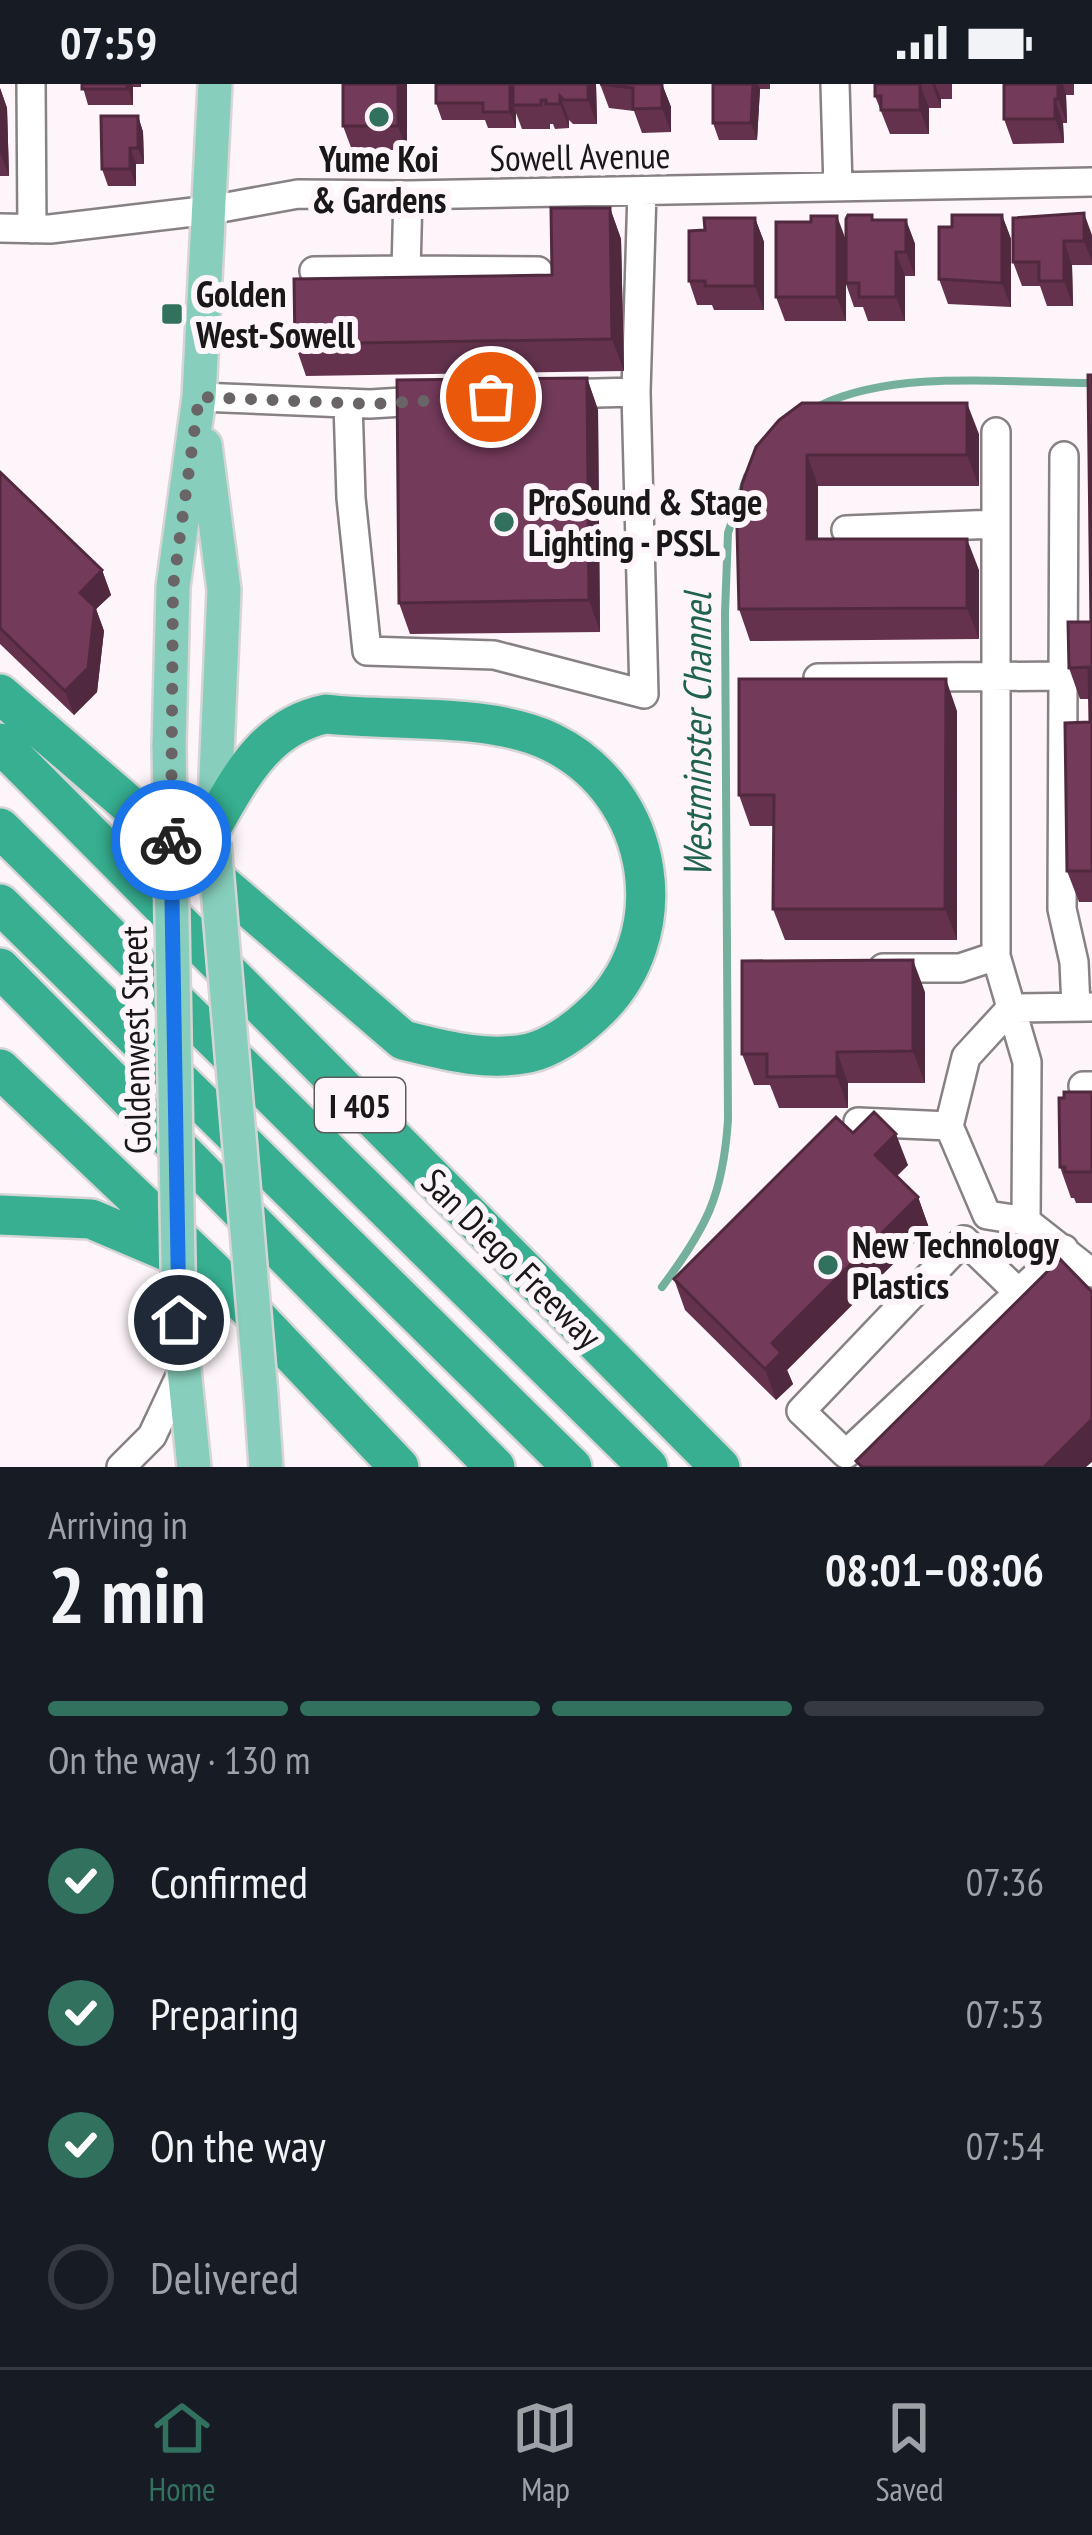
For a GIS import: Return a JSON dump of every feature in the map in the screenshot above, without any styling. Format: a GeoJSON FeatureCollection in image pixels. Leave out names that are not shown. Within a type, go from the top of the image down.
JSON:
{"type":"FeatureCollection","features":[{"type":"Feature","properties":{"kind":"highway"},"geometry":{"type":"LineString","coordinates":[[0,694],[403,1040],[467,1056],[531,1053],[574,1031],[607,1002],[631,965],[644,925],[645,863],[624,808],[602,778],[574,754],[520,730],[326,714],[305,718],[272,738],[245,769],[214,833]]}},
{"type":"Feature","properties":{"kind":"highway","name":"San Diego Freeway"},"geometry":{"type":"LineString","coordinates":[[0,743],[720,1467]]}},
{"type":"Feature","properties":{"kind":"highway"},"geometry":{"type":"LineString","coordinates":[[0,828],[648,1467]]}},
{"type":"Feature","properties":{"kind":"highway"},"geometry":{"type":"LineString","coordinates":[[0,904],[572,1467]]}},
{"type":"Feature","properties":{"kind":"highway"},"geometry":{"type":"LineString","coordinates":[[0,968],[496,1467]]}},
{"type":"Feature","properties":{"kind":"highway"},"geometry":{"type":"LineString","coordinates":[[0,1069],[213,1271],[399,1467]]}},
{"type":"Feature","properties":{"kind":"highway"},"geometry":{"type":"LineString","coordinates":[[0,1215],[91,1219],[213,1271]]}},
{"type":"Feature","properties":{"kind":"highway"},"geometry":{"type":"LineString","coordinates":[[339,1308],[557,1467]]}},
{"type":"Feature","properties":{"kind":"main road","name":"Goldenwest Street"},"geometry":{"type":"LineString","coordinates":[[194,1467],[179,1320],[169,746],[173,587],[199,397],[215,84]]}},
{"type":"Feature","properties":{"kind":"main road","name":"Goldenwest Street"},"geometry":{"type":"LineString","coordinates":[[199,397],[224,590],[214,833],[266,1467]]}},
{"type":"Feature","properties":{"kind":"street"},"geometry":{"type":"LineString","coordinates":[[31,84],[32,229]]}},
{"type":"Feature","properties":{"kind":"street"},"geometry":{"type":"LineString","coordinates":[[835,84],[838,187]]}},
{"type":"Feature","properties":{"kind":"street","name":"Sowell Avenue"},"geometry":{"type":"LineString","coordinates":[[0,228],[32,229],[210,210],[298,194],[1092,182]]}},
{"type":"Feature","properties":{"kind":"street"},"geometry":{"type":"LineString","coordinates":[[348,403],[351,498],[368,651],[494,655],[644,694],[636,392],[642,191]]}},
{"type":"Feature","properties":{"kind":"street"},"geometry":{"type":"LineString","coordinates":[[406,270],[408,195]]}},
{"type":"Feature","properties":{"kind":"street"},"geometry":{"type":"LineString","coordinates":[[314,271],[538,271]]}},
{"type":"Feature","properties":{"kind":"street"},"geometry":{"type":"LineString","coordinates":[[531,395],[636,392]]}},
{"type":"Feature","properties":{"kind":"street"},"geometry":{"type":"LineString","coordinates":[[199,397],[348,403],[462,399]]}},
{"type":"Feature","properties":{"kind":"street"},"geometry":{"type":"LineString","coordinates":[[996,432],[996,956],[1027,1062],[1026,1221]]}},
{"type":"Feature","properties":{"kind":"street"},"geometry":{"type":"LineString","coordinates":[[987,1215],[949,1126],[966,1057],[1011,1007],[1084,1007],[1081,945],[1062,909],[1064,456]]}},
{"type":"Feature","properties":{"kind":"street"},"geometry":{"type":"LineString","coordinates":[[846,530],[996,524]]}},
{"type":"Feature","properties":{"kind":"street"},"geometry":{"type":"LineString","coordinates":[[818,678],[1064,676]]}},
{"type":"Feature","properties":{"kind":"street"},"geometry":{"type":"LineString","coordinates":[[850,968],[960,968],[996,956]]}},
{"type":"Feature","properties":{"kind":"street"},"geometry":{"type":"LineString","coordinates":[[857,1121],[949,1126]]}},
{"type":"Feature","properties":{"kind":"street"},"geometry":{"type":"LineString","coordinates":[[987,1215],[1026,1221],[1092,1274]]}},
{"type":"Feature","properties":{"kind":"street"},"geometry":{"type":"LineString","coordinates":[[987,1215],[801,1411],[846,1454],[1064,1249]]}},
{"type":"Feature","properties":{"kind":"street"},"geometry":{"type":"LineString","coordinates":[[964,1240],[1018,1292]]}},
{"type":"Feature","properties":{"kind":"street"},"geometry":{"type":"LineString","coordinates":[[122,1467],[152,1436],[182,1372]]}},
{"type":"Feature","properties":{"kind":"building"},"geometry":{"type":"Polygon","coordinates":[[[82,84],[127,84],[127,89],[82,89],[82,84]]]}},
{"type":"Feature","properties":{"kind":"building"},"geometry":{"type":"Polygon","coordinates":[[[343,84],[398,84],[398,126],[343,126],[343,84]]]}},
{"type":"Feature","properties":{"kind":"building"},"geometry":{"type":"Polygon","coordinates":[[[436,84],[510,84],[510,112],[483,112],[483,103],[436,103],[436,84]]]}},
{"type":"Feature","properties":{"kind":"building"},"geometry":{"type":"Polygon","coordinates":[[[513,84],[588,84],[588,100],[560,96],[560,104],[541,100],[541,105],[513,105],[513,84]]]}},
{"type":"Feature","properties":{"kind":"building"},"geometry":{"type":"Polygon","coordinates":[[[600,84],[662,84],[662,108],[633,109],[633,88],[600,84]]]}},
{"type":"Feature","properties":{"kind":"building"},"geometry":{"type":"Polygon","coordinates":[[[713,84],[753,84],[751,123],[713,123],[713,84]]]}},
{"type":"Feature","properties":{"kind":"building"},"geometry":{"type":"Polygon","coordinates":[[[875,84],[920,84],[920,110],[881,110],[875,84]]]}},
{"type":"Feature","properties":{"kind":"building"},"geometry":{"type":"Polygon","coordinates":[[[1004,84],[1058,84],[1055,119],[1004,119],[1004,84]]]}},
{"type":"Feature","properties":{"kind":"building"},"geometry":{"type":"Polygon","coordinates":[[[101,116],[138,116],[138,148],[130,148],[130,169],[102,169],[101,116]]]}},
{"type":"Feature","properties":{"kind":"building"},"geometry":{"type":"Polygon","coordinates":[[[551,208],[610,208],[612,339],[295,344],[294,279],[552,275],[551,208]]]}},
{"type":"Feature","properties":{"kind":"building"},"geometry":{"type":"Polygon","coordinates":[[[1084,213],[1084,241],[1064,241],[1064,281],[1039,281],[1039,262],[1013,262],[1013,218],[1084,213]]]}},
{"type":"Feature","properties":{"kind":"building"},"geometry":{"type":"Polygon","coordinates":[[[848,215],[906,220],[906,252],[896,252],[896,297],[859,297],[859,283],[846,283],[848,215]]]}},
{"type":"Feature","properties":{"kind":"building"},"geometry":{"type":"Polygon","coordinates":[[[952,215],[1002,215],[1002,283],[939,279],[939,227],[952,227],[952,215]]]}},
{"type":"Feature","properties":{"kind":"building"},"geometry":{"type":"Polygon","coordinates":[[[811,216],[837,216],[837,297],[776,297],[776,222],[811,222],[811,216]]]}},
{"type":"Feature","properties":{"kind":"building"},"geometry":{"type":"Polygon","coordinates":[[[704,218],[755,218],[755,286],[705,286],[705,281],[689,281],[689,231],[705,230],[704,218]]]}},
{"type":"Feature","properties":{"kind":"building"},"geometry":{"type":"Polygon","coordinates":[[[1088,375],[1092,375],[1092,871],[1067,871],[1065,723],[1090,722],[1089,667],[1069,668],[1068,622],[1091,622],[1088,375]]]}},
{"type":"Feature","properties":{"kind":"building","name":"ProSound & Stage Lighting - PSSL"},"geometry":{"type":"Polygon","coordinates":[[[587,378],[589,600],[399,603],[397,380],[587,378]]]}},
{"type":"Feature","properties":{"kind":"building"},"geometry":{"type":"Polygon","coordinates":[[[802,403],[967,403],[967,455],[807,455],[807,539],[967,539],[967,608],[739,609],[737,528],[742,484],[756,447],[779,420],[802,403]]]}},
{"type":"Feature","properties":{"kind":"building"},"geometry":{"type":"Polygon","coordinates":[[[0,472],[102,570],[80,593],[95,607],[88,668],[65,691],[0,628],[0,472]]]}},
{"type":"Feature","properties":{"kind":"building"},"geometry":{"type":"Polygon","coordinates":[[[739,679],[946,679],[945,909],[773,909],[774,795],[739,795],[739,679]]]}},
{"type":"Feature","properties":{"kind":"building"},"geometry":{"type":"Polygon","coordinates":[[[913,960],[913,1051],[837,1052],[837,1076],[767,1077],[767,1054],[742,1054],[742,961],[913,960]]]}},
{"type":"Feature","properties":{"kind":"building"},"geometry":{"type":"Polygon","coordinates":[[[1064,1092],[1092,1092],[1092,1172],[1065,1172],[1060,1167],[1059,1098],[1064,1098],[1064,1092]]]}},
{"type":"Feature","properties":{"kind":"building"},"geometry":{"type":"Polygon","coordinates":[[[874,1112],[896,1134],[875,1155],[918,1197],[772,1343],[781,1353],[765,1369],[674,1279],[836,1117],[853,1133],[874,1112]]]}},
{"type":"Feature","properties":{"kind":"building"},"geometry":{"type":"Polygon","coordinates":[[[1060,1259],[1092,1292],[1092,1419],[1044,1467],[862,1467],[856,1461],[1060,1259]]]}},
{"type":"Feature","properties":{"kind":"waterway","name":"Westminster Channel"},"geometry":{"type":"LineString","coordinates":[[821,405],[884,386],[918,382],[1092,383]]}},
{"type":"Feature","properties":{"kind":"waterway","name":"Westminster Channel"},"geometry":{"type":"LineString","coordinates":[[662,1287],[710,1209],[726,1146],[725,613],[728,533],[747,476]]}},
{"type":"Feature","properties":{"kind":"way so far"},"geometry":{"type":"LineString","coordinates":[[171,840],[173,587],[199,397],[370,404],[491,397]]}},
{"type":"Feature","properties":{"kind":"place","name":"Yume Koi & Gardens"},"geometry":{"type":"Point","coordinates":[379,117]}},
{"type":"Feature","properties":{"kind":"place","name":"Golden West-Sowell"},"geometry":{"type":"Point","coordinates":[172,314]}},
{"type":"Feature","properties":{"kind":"place","name":"ProSound & Stage Lighting - PSSL"},"geometry":{"type":"Point","coordinates":[504,522]}},
{"type":"Feature","properties":{"kind":"place","name":"New Technology Plastics"},"geometry":{"type":"Point","coordinates":[828,1265]}},
{"type":"Feature","properties":{"kind":"route"},"geometry":{"type":"LineString","coordinates":[[171,840],[179,1320]]}}]}
